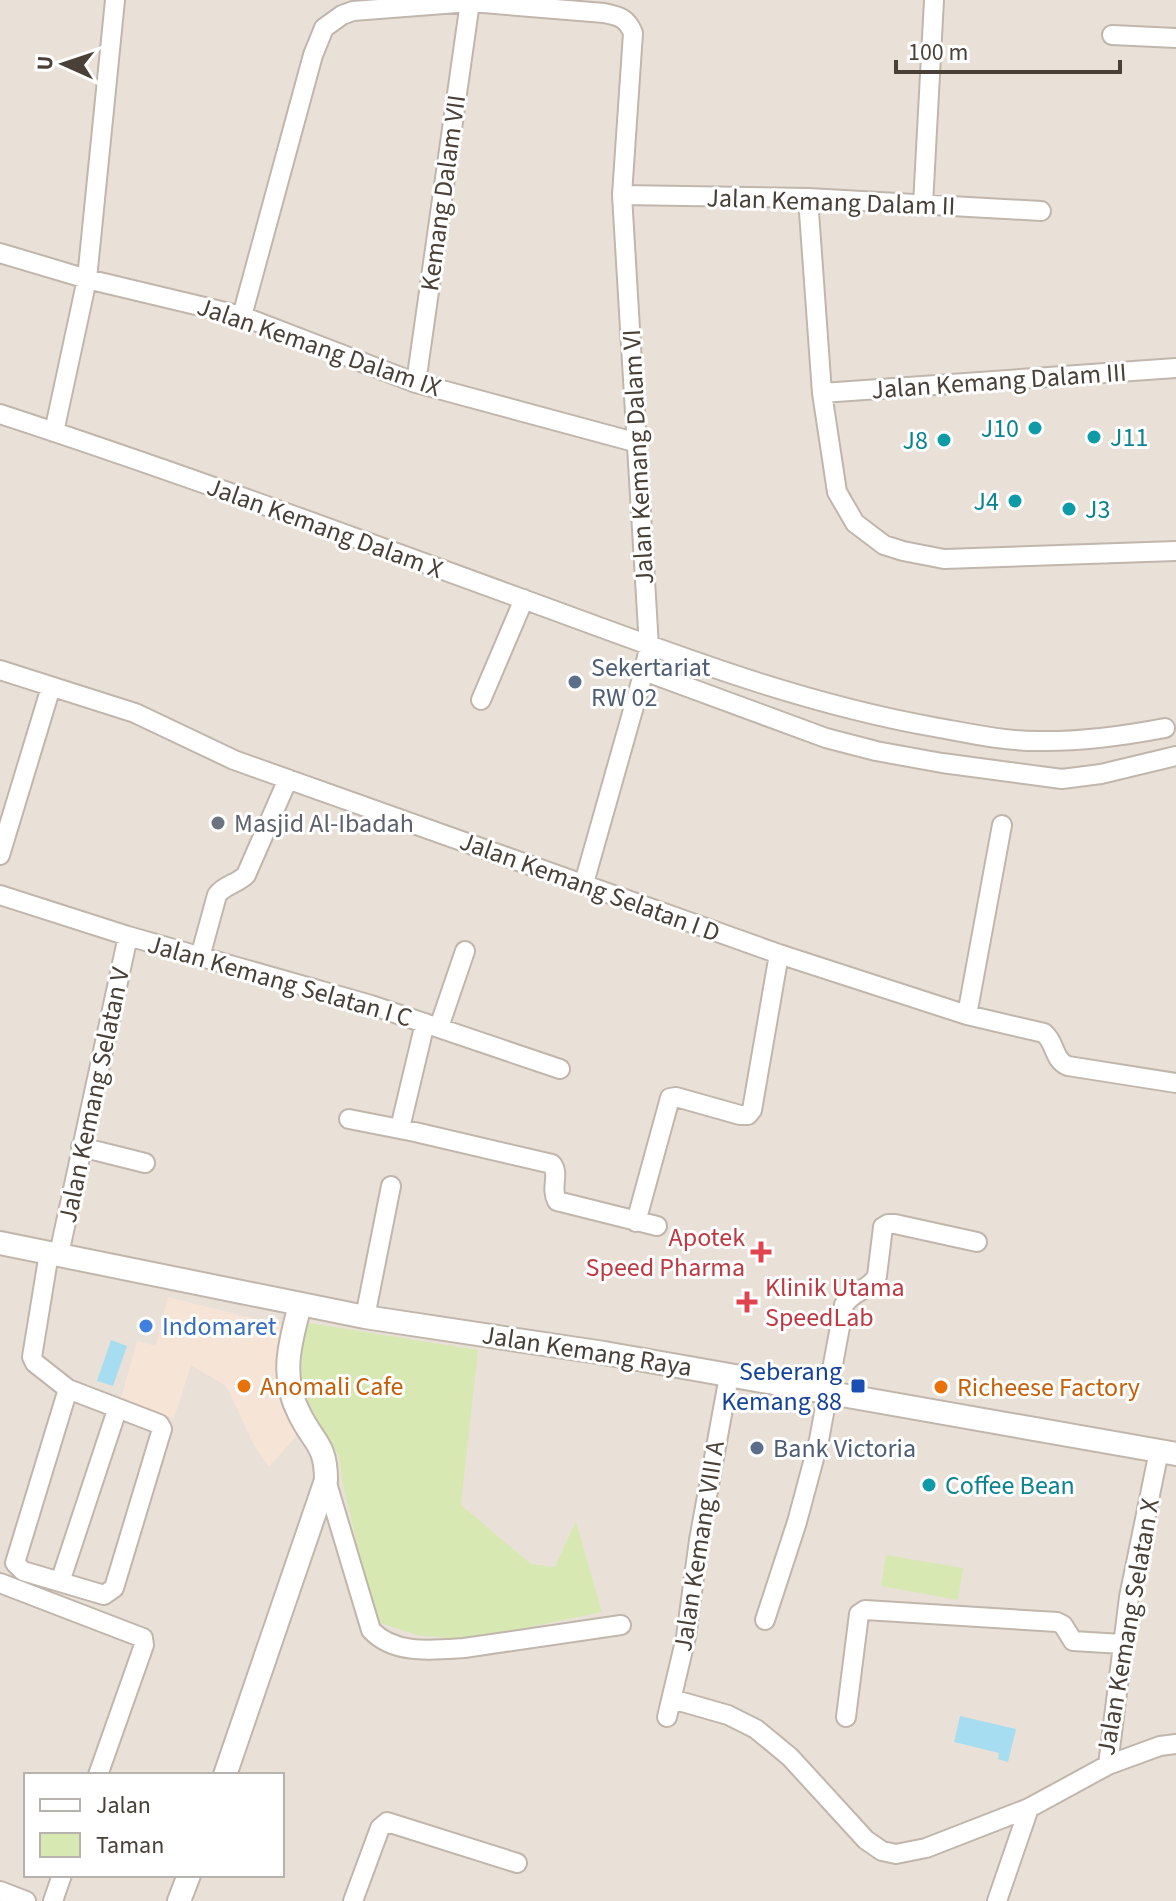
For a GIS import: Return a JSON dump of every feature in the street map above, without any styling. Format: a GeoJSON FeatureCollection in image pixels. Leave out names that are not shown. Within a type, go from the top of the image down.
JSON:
{"type":"FeatureCollection","features":[{"type":"Feature","properties":{"kind":"street"},"geometry":{"type":"LineString","coordinates":[[54,432],[87,279],[115,0]]}},
{"type":"Feature","properties":{"kind":"street"},"geometry":{"type":"LineString","coordinates":[[923,205],[934,0]]}},
{"type":"Feature","properties":{"kind":"street"},"geometry":{"type":"LineString","coordinates":[[242,316],[313,55],[324,28],[353,11],[470,2]]}},
{"type":"Feature","properties":{"kind":"street","name":"Jalan Kemang Dalam VI"},"geometry":{"type":"LineString","coordinates":[[470,2],[604,13],[621,17],[629,23],[633,33],[622,195],[649,647],[584,883]]}},
{"type":"Feature","properties":{"kind":"street","name":"Kemang Dalam VII"},"geometry":{"type":"LineString","coordinates":[[416,383],[470,2]]}},
{"type":"Feature","properties":{"kind":"street"},"geometry":{"type":"LineString","coordinates":[[1112,35],[1176,38]]}},
{"type":"Feature","properties":{"kind":"street","name":"Jalan Kemang Dalam II"},"geometry":{"type":"LineString","coordinates":[[622,195],[808,198],[1041,211]]}},
{"type":"Feature","properties":{"kind":"street"},"geometry":{"type":"LineString","coordinates":[[808,198],[822,393],[837,492],[855,523],[884,545],[944,559],[1176,551]]}},
{"type":"Feature","properties":{"kind":"street","name":"Jalan Kemang Dalam IX"},"geometry":{"type":"LineString","coordinates":[[0,253],[87,279],[242,316],[416,383],[638,443]]}},
{"type":"Feature","properties":{"kind":"street","name":"Jalan Kemang Dalam III"},"geometry":{"type":"LineString","coordinates":[[822,393],[1176,368]]}},
{"type":"Feature","properties":{"kind":"street","name":"Jalan Kemang Dalam X"},"geometry":{"type":"LineString","coordinates":[[0,414],[524,599],[649,647],[834,707],[1004,739],[1110,738],[1165,728]]}},
{"type":"Feature","properties":{"kind":"street"},"geometry":{"type":"LineString","coordinates":[[481,700],[524,599]]}},
{"type":"Feature","properties":{"kind":"street","name":"Jalan Kemang Selatan I D"},"geometry":{"type":"LineString","coordinates":[[0,670],[135,713],[213,752],[779,954],[967,1015],[1044,1033],[1052,1042],[1060,1061],[1068,1066],[1176,1083]]}},
{"type":"Feature","properties":{"kind":"street"},"geometry":{"type":"LineString","coordinates":[[644,671],[826,738],[942,763],[1062,779],[1101,774],[1176,756]]}},
{"type":"Feature","properties":{"kind":"street"},"geometry":{"type":"LineString","coordinates":[[0,855],[51,687]]}},
{"type":"Feature","properties":{"kind":"street"},"geometry":{"type":"LineString","coordinates":[[200,957],[217,895],[246,875],[288,779]]}},
{"type":"Feature","properties":{"kind":"street"},"geometry":{"type":"LineString","coordinates":[[967,1015],[1002,825]]}},
{"type":"Feature","properties":{"kind":"street","name":"Jalan Kemang Selatan I C"},"geometry":{"type":"LineString","coordinates":[[0,895],[432,1025],[560,1069]]}},
{"type":"Feature","properties":{"kind":"street","name":"Jalan Kemang Selatan V"},"geometry":{"type":"LineString","coordinates":[[68,1389],[37,1365],[32,1357],[128,936]]}},
{"type":"Feature","properties":{"kind":"street"},"geometry":{"type":"LineString","coordinates":[[400,1128],[432,1025],[465,951]]}},
{"type":"Feature","properties":{"kind":"street"},"geometry":{"type":"LineString","coordinates":[[636,1222],[670,1098],[740,1115],[748,1115],[752,1110],[779,954]]}},
{"type":"Feature","properties":{"kind":"street"},"geometry":{"type":"LineString","coordinates":[[349,1119],[552,1164],[556,1172],[553,1192],[557,1201],[657,1226]]}},
{"type":"Feature","properties":{"kind":"street"},"geometry":{"type":"LineString","coordinates":[[81,1147],[145,1163]]}},
{"type":"Feature","properties":{"kind":"street"},"geometry":{"type":"LineString","coordinates":[[365,1317],[391,1186]]}},
{"type":"Feature","properties":{"kind":"street"},"geometry":{"type":"LineString","coordinates":[[765,1620],[797,1522],[819,1440],[844,1305],[853,1294],[874,1282],[884,1226],[895,1224],[977,1242]]}},
{"type":"Feature","properties":{"kind":"street","name":"Jalan Kemang Raya"},"geometry":{"type":"LineString","coordinates":[[0,1243],[365,1317],[518,1339],[1167,1452]]}},
{"type":"Feature","properties":{"kind":"street"},"geometry":{"type":"LineString","coordinates":[[300,1305],[289,1350],[288,1379],[299,1415],[325,1456],[326,1480],[371,1630],[389,1645],[439,1650],[621,1625]]}},
{"type":"Feature","properties":{"kind":"street","name":"Jalan Kemang VIII A"},"geometry":{"type":"LineString","coordinates":[[670,1708],[686,1637],[699,1540],[729,1376]]}},
{"type":"Feature","properties":{"kind":"street"},"geometry":{"type":"LineString","coordinates":[[68,1389],[117,1410],[159,1424],[162,1429],[114,1588],[104,1595],[19,1569],[14,1559],[68,1389]]}},
{"type":"Feature","properties":{"kind":"street"},"geometry":{"type":"LineString","coordinates":[[60,1582],[117,1410]]}},
{"type":"Feature","properties":{"kind":"street","name":"Jalan Kemang Selatan X"},"geometry":{"type":"LineString","coordinates":[[670,1708],[728,1715],[756,1729],[790,1757],[857,1831],[882,1851],[896,1854],[926,1848],[1029,1808],[1108,1765],[1122,1644],[1167,1452]]}},
{"type":"Feature","properties":{"kind":"street"},"geometry":{"type":"LineString","coordinates":[[226,1773],[326,1480]]}},
{"type":"Feature","properties":{"kind":"street"},"geometry":{"type":"LineString","coordinates":[[0,1583],[143,1638],[144,1645],[99,1773]]}},
{"type":"Feature","properties":{"kind":"street"},"geometry":{"type":"LineString","coordinates":[[846,1717],[859,1614],[865,1610],[1057,1622],[1063,1625],[1073,1641],[1122,1644]]}},
{"type":"Feature","properties":{"kind":"street"},"geometry":{"type":"LineString","coordinates":[[1108,1765],[1160,1746],[1176,1744]]}},
{"type":"Feature","properties":{"kind":"street"},"geometry":{"type":"LineString","coordinates":[[997,1901],[1029,1808]]}},
{"type":"Feature","properties":{"kind":"street"},"geometry":{"type":"LineString","coordinates":[[353,1901],[380,1828],[387,1822],[517,1863]]}},
{"type":"Feature","properties":{"kind":"street"},"geometry":{"type":"LineString","coordinates":[[53,1901],[61,1877]]}},
{"type":"Feature","properties":{"kind":"street"},"geometry":{"type":"LineString","coordinates":[[179,1901],[188,1877]]}},
{"type":"Feature","properties":{"kind":"street"},"geometry":{"type":"LineString","coordinates":[[0,1891],[26,1901]]}},
{"type":"Feature","properties":{"kind":"shaded area"},"geometry":{"type":"Polygon","coordinates":[[[0,0],[1176,0],[1176,1901],[0,1901],[0,0]]]}},
{"type":"Feature","properties":{"kind":"shaded area"},"geometry":{"type":"Polygon","coordinates":[[[168,1297],[283,1326],[283,1370],[303,1428],[269,1467],[254,1445],[226,1386],[191,1365],[174,1418],[120,1402],[137,1341],[156,1346],[168,1297]]]}},
{"type":"Feature","properties":{"kind":"green space"},"geometry":{"type":"Polygon","coordinates":[[[309,1323],[478,1350],[461,1505],[531,1564],[555,1567],[576,1521],[602,1612],[468,1640],[417,1635],[380,1623],[372,1607],[339,1456],[311,1413],[301,1388],[303,1334],[309,1323]]]}},
{"type":"Feature","properties":{"kind":"green space"},"geometry":{"type":"Polygon","coordinates":[[[886,1555],[963,1568],[958,1600],[881,1586],[886,1555]]]}},
{"type":"Feature","properties":{"kind":"water"},"geometry":{"type":"Polygon","coordinates":[[[111,1340],[127,1346],[113,1386],[97,1381],[111,1340]]]}},
{"type":"Feature","properties":{"kind":"water"},"geometry":{"type":"Polygon","coordinates":[[[960,1716],[1016,1729],[1008,1762],[998,1759],[999,1753],[954,1742],[960,1716]]]}},
{"type":"Feature","properties":{"kind":"place","name":"J10"},"geometry":{"type":"Point","coordinates":[1035,428]}},
{"type":"Feature","properties":{"kind":"place","name":"J11"},"geometry":{"type":"Point","coordinates":[1094,437]}},
{"type":"Feature","properties":{"kind":"place","name":"J8"},"geometry":{"type":"Point","coordinates":[944,440]}},
{"type":"Feature","properties":{"kind":"place","name":"J4"},"geometry":{"type":"Point","coordinates":[1015,501]}},
{"type":"Feature","properties":{"kind":"place","name":"J3"},"geometry":{"type":"Point","coordinates":[1069,509]}},
{"type":"Feature","properties":{"kind":"place","name":"Sekertariat RW 02"},"geometry":{"type":"Point","coordinates":[575,682]}},
{"type":"Feature","properties":{"kind":"place","name":"Masjid Al-Ibadah"},"geometry":{"type":"Point","coordinates":[218,823]}},
{"type":"Feature","properties":{"kind":"place","name":"Apotek Speed Pharma"},"geometry":{"type":"Point","coordinates":[761,1252]}},
{"type":"Feature","properties":{"kind":"place","name":"Klinik Utama SpeedLab"},"geometry":{"type":"Point","coordinates":[747,1302]}},
{"type":"Feature","properties":{"kind":"place","name":"Indomaret"},"geometry":{"type":"Point","coordinates":[146,1326]}},
{"type":"Feature","properties":{"kind":"place","name":"Anomali Cafe"},"geometry":{"type":"Point","coordinates":[244,1386]}},
{"type":"Feature","properties":{"kind":"place","name":"Seberang Kemang 88"},"geometry":{"type":"Point","coordinates":[858,1386]}},
{"type":"Feature","properties":{"kind":"place","name":"Richeese Factory"},"geometry":{"type":"Point","coordinates":[941,1387]}},
{"type":"Feature","properties":{"kind":"place","name":"Bank Victoria"},"geometry":{"type":"Point","coordinates":[757,1448]}},
{"type":"Feature","properties":{"kind":"place","name":"Coffee Bean"},"geometry":{"type":"Point","coordinates":[929,1485]}}]}
